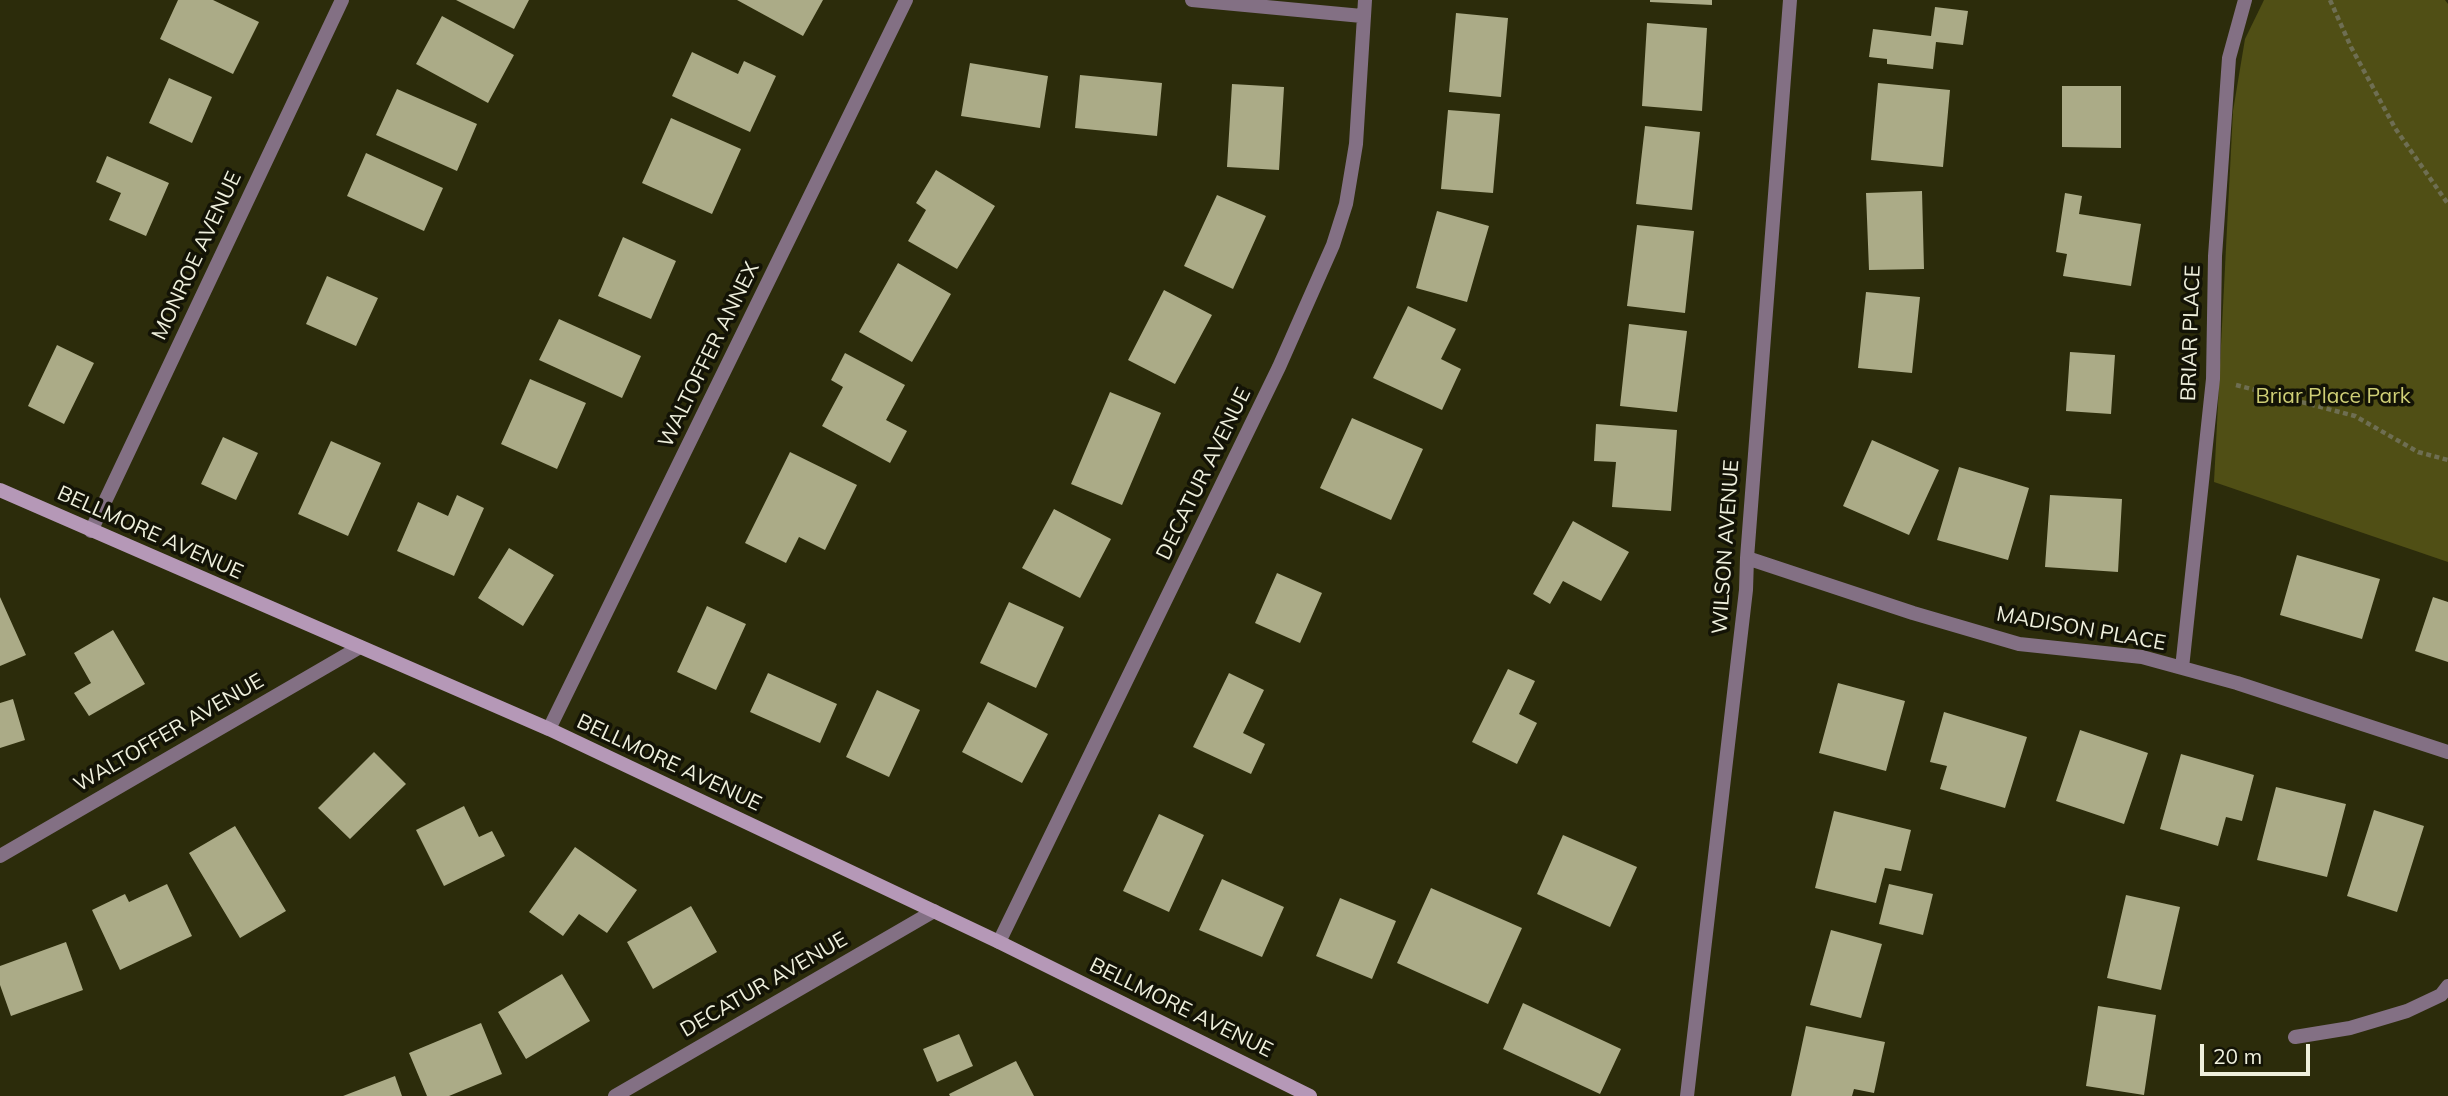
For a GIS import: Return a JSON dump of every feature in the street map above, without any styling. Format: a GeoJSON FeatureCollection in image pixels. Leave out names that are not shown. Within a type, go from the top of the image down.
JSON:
{"type":"FeatureCollection","features":[{"type":"Feature","properties":{"kind":"main road","name":"BELLMORE AVENUE"},"geometry":{"type":"LineString","coordinates":[[0,490],[548,729],[999,942],[1310,1096]]}},
{"type":"Feature","properties":{"kind":"street","name":"MONROE AVENUE"},"geometry":{"type":"LineString","coordinates":[[91,531],[342,0]]}},
{"type":"Feature","properties":{"kind":"street","name":"WALTOFFER ANNEX"},"geometry":{"type":"LineString","coordinates":[[548,729],[906,0]]}},
{"type":"Feature","properties":{"kind":"street"},"geometry":{"type":"LineString","coordinates":[[1192,0],[1362,16]]}},
{"type":"Feature","properties":{"kind":"street","name":"DECATUR AVENUE"},"geometry":{"type":"LineString","coordinates":[[999,942],[1279,368],[1333,245],[1346,204],[1356,144],[1364,0]]}},
{"type":"Feature","properties":{"kind":"street","name":"WILSON AVENUE"},"geometry":{"type":"LineString","coordinates":[[1687,1096],[1746,590],[1790,0]]}},
{"type":"Feature","properties":{"kind":"street","name":"BRIAR PLACE"},"geometry":{"type":"LineString","coordinates":[[2182,668],[2213,379],[2215,256],[2229,58],[2245,0]]}},
{"type":"Feature","properties":{"kind":"street","name":"MADISON PLACE"},"geometry":{"type":"LineString","coordinates":[[1747,558],[1913,613],[2020,644],[2142,657],[2237,683],[2448,752]]}},
{"type":"Feature","properties":{"kind":"street","name":"WALTOFFER AVENUE"},"geometry":{"type":"LineString","coordinates":[[0,856],[359,647]]}},
{"type":"Feature","properties":{"kind":"street","name":"DECATUR AVENUE"},"geometry":{"type":"LineString","coordinates":[[615,1096],[934,911]]}},
{"type":"Feature","properties":{"kind":"street"},"geometry":{"type":"LineString","coordinates":[[2295,1037],[2350,1028],[2407,1010],[2441,995],[2448,986]]}},
{"type":"Feature","properties":{"kind":"path"},"geometry":{"type":"LineString","coordinates":[[2330,0],[2351,47],[2395,128],[2448,204]]}},
{"type":"Feature","properties":{"kind":"path"},"geometry":{"type":"LineString","coordinates":[[2213,379],[2355,416],[2418,453],[2448,460]]}},
{"type":"Feature","properties":{"kind":"green space","name":"Briar Place Park"},"geometry":{"type":"Polygon","coordinates":[[[2264,0],[2445,0],[2448,4],[2448,562],[2214,482],[2233,111],[2245,39],[2264,0]]]}},
{"type":"Feature","properties":{"kind":"building"},"geometry":{"type":"Polygon","coordinates":[[[178,0],[213,0],[259,22],[233,74],[160,39],[178,0]]]}},
{"type":"Feature","properties":{"kind":"building"},"geometry":{"type":"Polygon","coordinates":[[[456,0],[529,0],[514,29],[456,0]]]}},
{"type":"Feature","properties":{"kind":"building"},"geometry":{"type":"Polygon","coordinates":[[[737,0],[823,0],[803,36],[737,0]]]}},
{"type":"Feature","properties":{"kind":"building"},"geometry":{"type":"Polygon","coordinates":[[[1712,0],[1712,5],[1650,2],[1712,0]]]}},
{"type":"Feature","properties":{"kind":"building"},"geometry":{"type":"Polygon","coordinates":[[[1935,7],[1968,11],[1963,45],[1936,42],[1933,69],[1887,64],[1887,59],[1869,57],[1873,29],[1931,36],[1935,7]]]}},
{"type":"Feature","properties":{"kind":"building"},"geometry":{"type":"Polygon","coordinates":[[[1456,13],[1508,18],[1501,97],[1449,92],[1456,13]]]}},
{"type":"Feature","properties":{"kind":"building"},"geometry":{"type":"Polygon","coordinates":[[[442,16],[514,55],[488,103],[416,64],[442,16]]]}},
{"type":"Feature","properties":{"kind":"building"},"geometry":{"type":"Polygon","coordinates":[[[1647,23],[1707,28],[1702,111],[1642,106],[1647,23]]]}},
{"type":"Feature","properties":{"kind":"building"},"geometry":{"type":"Polygon","coordinates":[[[692,52],[738,74],[744,61],[776,76],[750,132],[672,96],[692,52]]]}},
{"type":"Feature","properties":{"kind":"building"},"geometry":{"type":"Polygon","coordinates":[[[970,63],[1048,76],[1040,128],[961,116],[970,63]]]}},
{"type":"Feature","properties":{"kind":"building"},"geometry":{"type":"Polygon","coordinates":[[[1080,75],[1162,83],[1157,136],[1075,128],[1080,75]]]}},
{"type":"Feature","properties":{"kind":"building"},"geometry":{"type":"Polygon","coordinates":[[[169,78],[212,97],[192,143],[149,123],[169,78]]]}},
{"type":"Feature","properties":{"kind":"building"},"geometry":{"type":"Polygon","coordinates":[[[1878,83],[1950,90],[1943,167],[1871,160],[1878,83]]]}},
{"type":"Feature","properties":{"kind":"building"},"geometry":{"type":"Polygon","coordinates":[[[1232,84],[1284,87],[1279,170],[1227,167],[1232,84]]]}},
{"type":"Feature","properties":{"kind":"building"},"geometry":{"type":"Polygon","coordinates":[[[2062,86],[2121,86],[2121,148],[2062,147],[2062,86]]]}},
{"type":"Feature","properties":{"kind":"building"},"geometry":{"type":"Polygon","coordinates":[[[397,89],[477,124],[457,171],[376,135],[397,89]]]}},
{"type":"Feature","properties":{"kind":"building"},"geometry":{"type":"Polygon","coordinates":[[[1448,110],[1500,114],[1493,193],[1441,189],[1448,110]]]}},
{"type":"Feature","properties":{"kind":"building"},"geometry":{"type":"Polygon","coordinates":[[[671,118],[741,149],[712,214],[642,183],[671,118]]]}},
{"type":"Feature","properties":{"kind":"building"},"geometry":{"type":"Polygon","coordinates":[[[1645,126],[1700,132],[1692,210],[1636,204],[1645,126]]]}},
{"type":"Feature","properties":{"kind":"building"},"geometry":{"type":"Polygon","coordinates":[[[366,153],[443,188],[424,231],[347,196],[366,153]]]}},
{"type":"Feature","properties":{"kind":"building"},"geometry":{"type":"Polygon","coordinates":[[[107,156],[169,183],[146,236],[109,220],[121,193],[96,182],[107,156]]]}},
{"type":"Feature","properties":{"kind":"building"},"geometry":{"type":"Polygon","coordinates":[[[936,170],[995,206],[957,269],[908,241],[926,210],[916,203],[936,170]]]}},
{"type":"Feature","properties":{"kind":"building"},"geometry":{"type":"Polygon","coordinates":[[[1922,191],[1924,269],[1869,270],[1866,193],[1922,191]]]}},
{"type":"Feature","properties":{"kind":"building"},"geometry":{"type":"Polygon","coordinates":[[[2065,193],[2082,196],[2079,214],[2141,224],[2131,286],[2063,276],[2067,254],[2056,252],[2065,193]]]}},
{"type":"Feature","properties":{"kind":"building"},"geometry":{"type":"Polygon","coordinates":[[[1217,195],[1266,216],[1233,289],[1184,266],[1217,195]]]}},
{"type":"Feature","properties":{"kind":"building"},"geometry":{"type":"Polygon","coordinates":[[[1437,211],[1489,226],[1467,302],[1416,288],[1437,211]]]}},
{"type":"Feature","properties":{"kind":"building"},"geometry":{"type":"Polygon","coordinates":[[[1637,225],[1694,231],[1685,313],[1627,306],[1637,225]]]}},
{"type":"Feature","properties":{"kind":"building"},"geometry":{"type":"Polygon","coordinates":[[[623,237],[676,261],[651,319],[598,296],[623,237]]]}},
{"type":"Feature","properties":{"kind":"building"},"geometry":{"type":"Polygon","coordinates":[[[898,263],[951,294],[912,362],[859,332],[898,263]]]}},
{"type":"Feature","properties":{"kind":"building"},"geometry":{"type":"Polygon","coordinates":[[[327,276],[378,298],[356,346],[306,324],[327,276]]]}},
{"type":"Feature","properties":{"kind":"building"},"geometry":{"type":"Polygon","coordinates":[[[1164,290],[1212,315],[1175,384],[1128,360],[1164,290]]]}},
{"type":"Feature","properties":{"kind":"building"},"geometry":{"type":"Polygon","coordinates":[[[1866,292],[1920,297],[1912,373],[1858,368],[1866,292]]]}},
{"type":"Feature","properties":{"kind":"building"},"geometry":{"type":"Polygon","coordinates":[[[1408,306],[1456,329],[1441,359],[1461,369],[1442,410],[1373,378],[1408,306]]]}},
{"type":"Feature","properties":{"kind":"building"},"geometry":{"type":"Polygon","coordinates":[[[559,319],[641,356],[622,398],[539,360],[559,319]]]}},
{"type":"Feature","properties":{"kind":"building"},"geometry":{"type":"Polygon","coordinates":[[[1629,324],[1687,331],[1677,412],[1620,406],[1629,324]]]}},
{"type":"Feature","properties":{"kind":"building"},"geometry":{"type":"Polygon","coordinates":[[[57,345],[94,363],[64,424],[28,406],[57,345]]]}},
{"type":"Feature","properties":{"kind":"building"},"geometry":{"type":"Polygon","coordinates":[[[2070,352],[2115,355],[2111,414],[2066,411],[2070,352]]]}},
{"type":"Feature","properties":{"kind":"building"},"geometry":{"type":"Polygon","coordinates":[[[845,353],[905,385],[886,420],[907,431],[890,463],[822,426],[843,387],[831,380],[845,353]]]}},
{"type":"Feature","properties":{"kind":"building"},"geometry":{"type":"Polygon","coordinates":[[[530,379],[586,403],[557,469],[501,444],[530,379]]]}},
{"type":"Feature","properties":{"kind":"building"},"geometry":{"type":"Polygon","coordinates":[[[1110,392],[1161,413],[1122,505],[1071,484],[1110,392]]]}},
{"type":"Feature","properties":{"kind":"building"},"geometry":{"type":"Polygon","coordinates":[[[1352,418],[1423,449],[1391,520],[1320,488],[1352,418]]]}},
{"type":"Feature","properties":{"kind":"building"},"geometry":{"type":"Polygon","coordinates":[[[1596,424],[1677,430],[1671,511],[1612,507],[1616,462],[1594,461],[1596,424]]]}},
{"type":"Feature","properties":{"kind":"building"},"geometry":{"type":"Polygon","coordinates":[[[223,437],[258,453],[236,500],[201,484],[223,437]]]}},
{"type":"Feature","properties":{"kind":"building"},"geometry":{"type":"Polygon","coordinates":[[[1872,440],[1939,470],[1909,535],[1843,506],[1872,440]]]}},
{"type":"Feature","properties":{"kind":"building"},"geometry":{"type":"Polygon","coordinates":[[[331,441],[381,463],[348,536],[298,514],[331,441]]]}},
{"type":"Feature","properties":{"kind":"building"},"geometry":{"type":"Polygon","coordinates":[[[790,452],[857,485],[825,550],[799,537],[786,563],[745,543],[790,452]]]}},
{"type":"Feature","properties":{"kind":"building"},"geometry":{"type":"Polygon","coordinates":[[[1959,467],[2029,488],[2008,560],[1937,540],[1959,467]]]}},
{"type":"Feature","properties":{"kind":"building"},"geometry":{"type":"Polygon","coordinates":[[[457,495],[484,508],[454,576],[397,551],[418,502],[448,516],[457,495]]]}},
{"type":"Feature","properties":{"kind":"building"},"geometry":{"type":"Polygon","coordinates":[[[2050,495],[2122,499],[2118,572],[2045,567],[2050,495]]]}},
{"type":"Feature","properties":{"kind":"building"},"geometry":{"type":"Polygon","coordinates":[[[1054,509],[1111,539],[1080,598],[1022,568],[1054,509]]]}},
{"type":"Feature","properties":{"kind":"building"},"geometry":{"type":"Polygon","coordinates":[[[1573,521],[1629,552],[1601,601],[1563,581],[1550,604],[1533,594],[1573,521]]]}},
{"type":"Feature","properties":{"kind":"building"},"geometry":{"type":"Polygon","coordinates":[[[509,548],[554,575],[523,626],[478,598],[509,548]]]}},
{"type":"Feature","properties":{"kind":"building"},"geometry":{"type":"Polygon","coordinates":[[[2297,555],[2380,579],[2362,639],[2280,615],[2297,555]]]}},
{"type":"Feature","properties":{"kind":"building"},"geometry":{"type":"Polygon","coordinates":[[[1277,573],[1322,593],[1300,643],[1255,623],[1277,573]]]}},
{"type":"Feature","properties":{"kind":"building"},"geometry":{"type":"Polygon","coordinates":[[[0,597],[26,655],[0,666],[0,597]]]}},
{"type":"Feature","properties":{"kind":"building"},"geometry":{"type":"Polygon","coordinates":[[[2433,597],[2448,602],[2448,662],[2415,651],[2433,597]]]}},
{"type":"Feature","properties":{"kind":"building"},"geometry":{"type":"Polygon","coordinates":[[[1009,602],[1064,627],[1036,688],[980,663],[1009,602]]]}},
{"type":"Feature","properties":{"kind":"building"},"geometry":{"type":"Polygon","coordinates":[[[707,606],[746,624],[716,690],[677,672],[707,606]]]}},
{"type":"Feature","properties":{"kind":"building"},"geometry":{"type":"Polygon","coordinates":[[[113,630],[145,684],[89,716],[74,693],[91,683],[74,653],[113,630]]]}},
{"type":"Feature","properties":{"kind":"building"},"geometry":{"type":"Polygon","coordinates":[[[1508,669],[1535,681],[1519,714],[1537,723],[1517,764],[1472,742],[1508,669]]]}},
{"type":"Feature","properties":{"kind":"building"},"geometry":{"type":"Polygon","coordinates":[[[768,673],[837,704],[820,743],[750,712],[768,673]]]}},
{"type":"Feature","properties":{"kind":"building"},"geometry":{"type":"Polygon","coordinates":[[[1229,673],[1264,690],[1243,733],[1265,744],[1251,774],[1193,747],[1229,673]]]}},
{"type":"Feature","properties":{"kind":"building"},"geometry":{"type":"Polygon","coordinates":[[[1838,683],[1905,701],[1886,771],[1819,753],[1838,683]]]}},
{"type":"Feature","properties":{"kind":"building"},"geometry":{"type":"Polygon","coordinates":[[[877,690],[920,710],[889,777],[846,757],[877,690]]]}},
{"type":"Feature","properties":{"kind":"building"},"geometry":{"type":"Polygon","coordinates":[[[13,699],[25,740],[0,748],[0,703],[13,699]]]}},
{"type":"Feature","properties":{"kind":"building"},"geometry":{"type":"Polygon","coordinates":[[[988,702],[1048,734],[1022,783],[962,752],[988,702]]]}},
{"type":"Feature","properties":{"kind":"building"},"geometry":{"type":"Polygon","coordinates":[[[1944,712],[2027,737],[2005,808],[1940,789],[1947,766],[1930,762],[1944,712]]]}},
{"type":"Feature","properties":{"kind":"building"},"geometry":{"type":"Polygon","coordinates":[[[2080,730],[2148,753],[2124,824],[2056,801],[2080,730]]]}},
{"type":"Feature","properties":{"kind":"building"},"geometry":{"type":"Polygon","coordinates":[[[374,752],[406,784],[350,839],[318,808],[374,752]]]}},
{"type":"Feature","properties":{"kind":"building"},"geometry":{"type":"Polygon","coordinates":[[[2181,754],[2254,775],[2242,821],[2226,817],[2218,846],[2160,829],[2181,754]]]}},
{"type":"Feature","properties":{"kind":"building"},"geometry":{"type":"Polygon","coordinates":[[[2276,787],[2346,804],[2327,877],[2257,860],[2276,787]]]}},
{"type":"Feature","properties":{"kind":"building"},"geometry":{"type":"Polygon","coordinates":[[[464,806],[479,837],[492,831],[505,856],[444,886],[416,830],[464,806]]]}},
{"type":"Feature","properties":{"kind":"building"},"geometry":{"type":"Polygon","coordinates":[[[2374,810],[2424,826],[2397,912],[2347,896],[2374,810]]]}},
{"type":"Feature","properties":{"kind":"building"},"geometry":{"type":"Polygon","coordinates":[[[1834,811],[1911,830],[1901,871],[1885,868],[1876,903],[1815,888],[1834,811]]]}},
{"type":"Feature","properties":{"kind":"building"},"geometry":{"type":"Polygon","coordinates":[[[1159,814],[1204,835],[1169,912],[1123,891],[1159,814]]]}},
{"type":"Feature","properties":{"kind":"building"},"geometry":{"type":"Polygon","coordinates":[[[235,826],[286,911],[240,938],[189,853],[235,826]]]}},
{"type":"Feature","properties":{"kind":"building"},"geometry":{"type":"Polygon","coordinates":[[[1563,835],[1637,867],[1610,927],[1537,894],[1563,835]]]}},
{"type":"Feature","properties":{"kind":"building"},"geometry":{"type":"Polygon","coordinates":[[[575,847],[637,890],[607,933],[579,914],[563,936],[529,912],[575,847]]]}},
{"type":"Feature","properties":{"kind":"building"},"geometry":{"type":"Polygon","coordinates":[[[1222,879],[1284,907],[1262,957],[1199,930],[1222,879]]]}},
{"type":"Feature","properties":{"kind":"building"},"geometry":{"type":"Polygon","coordinates":[[[167,884],[192,936],[120,970],[92,910],[125,894],[129,902],[167,884]]]}},
{"type":"Feature","properties":{"kind":"building"},"geometry":{"type":"Polygon","coordinates":[[[1889,884],[1933,894],[1923,935],[1879,924],[1889,884]]]}},
{"type":"Feature","properties":{"kind":"building"},"geometry":{"type":"Polygon","coordinates":[[[1431,888],[1522,928],[1488,1004],[1397,963],[1431,888]]]}},
{"type":"Feature","properties":{"kind":"building"},"geometry":{"type":"Polygon","coordinates":[[[2126,895],[2180,907],[2161,990],[2107,978],[2126,895]]]}},
{"type":"Feature","properties":{"kind":"building"},"geometry":{"type":"Polygon","coordinates":[[[1340,898],[1396,921],[1372,979],[1316,956],[1340,898]]]}},
{"type":"Feature","properties":{"kind":"building"},"geometry":{"type":"Polygon","coordinates":[[[691,906],[717,952],[653,989],[627,942],[691,906]]]}},
{"type":"Feature","properties":{"kind":"building"},"geometry":{"type":"Polygon","coordinates":[[[1831,930],[1882,944],[1861,1018],[1810,1005],[1831,930]]]}},
{"type":"Feature","properties":{"kind":"building"},"geometry":{"type":"Polygon","coordinates":[[[66,942],[83,990],[11,1016],[0,985],[0,966],[66,942]]]}},
{"type":"Feature","properties":{"kind":"building"},"geometry":{"type":"Polygon","coordinates":[[[562,974],[590,1021],[526,1059],[498,1012],[562,974]]]}},
{"type":"Feature","properties":{"kind":"building"},"geometry":{"type":"Polygon","coordinates":[[[1523,1003],[1621,1049],[1600,1094],[1503,1049],[1523,1003]]]}},
{"type":"Feature","properties":{"kind":"building"},"geometry":{"type":"Polygon","coordinates":[[[2098,1006],[2156,1015],[2144,1095],[2086,1086],[2098,1006]]]}},
{"type":"Feature","properties":{"kind":"building"},"geometry":{"type":"Polygon","coordinates":[[[481,1023],[502,1074],[449,1096],[427,1096],[409,1053],[481,1023]]]}},
{"type":"Feature","properties":{"kind":"building"},"geometry":{"type":"Polygon","coordinates":[[[1806,1026],[1885,1042],[1874,1093],[1854,1089],[1852,1096],[1791,1096],[1806,1026]]]}},
{"type":"Feature","properties":{"kind":"building"},"geometry":{"type":"Polygon","coordinates":[[[959,1034],[973,1066],[937,1082],[923,1049],[959,1034]]]}},
{"type":"Feature","properties":{"kind":"building"},"geometry":{"type":"Polygon","coordinates":[[[1016,1061],[1034,1096],[950,1096],[949,1094],[1016,1061]]]}},
{"type":"Feature","properties":{"kind":"building"},"geometry":{"type":"Polygon","coordinates":[[[395,1076],[402,1096],[343,1096],[395,1076]]]}}]}
